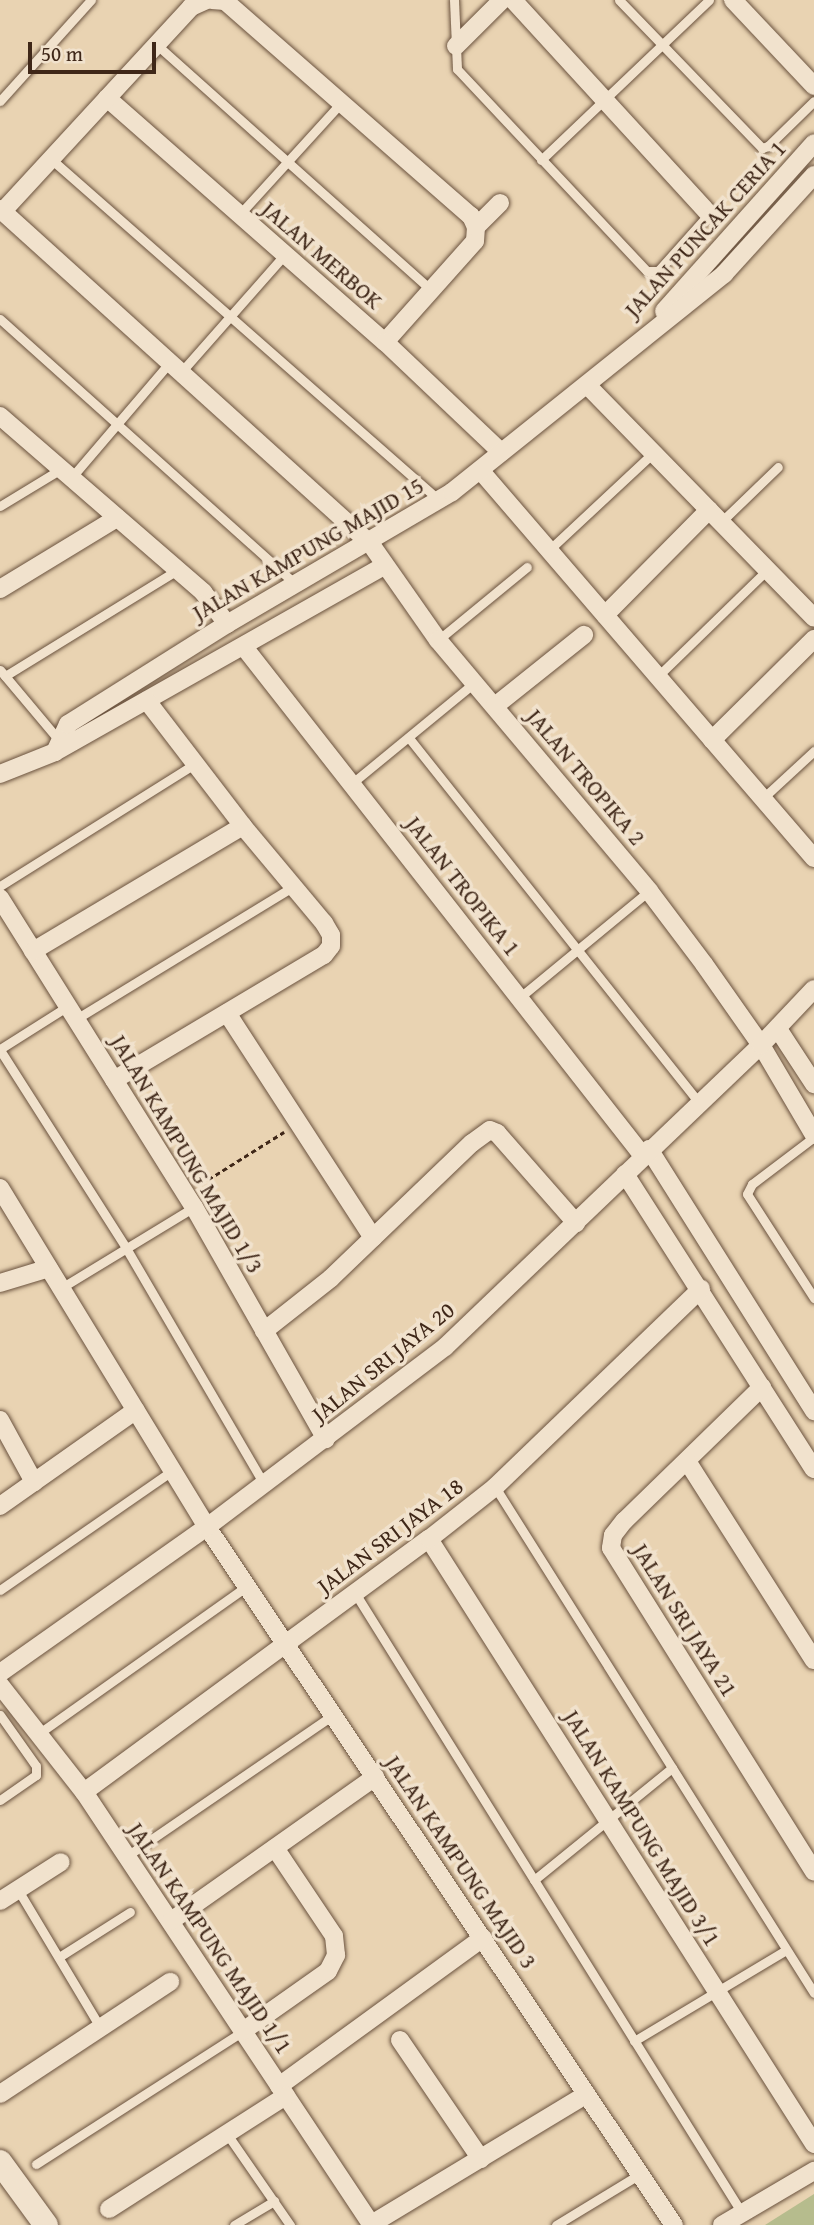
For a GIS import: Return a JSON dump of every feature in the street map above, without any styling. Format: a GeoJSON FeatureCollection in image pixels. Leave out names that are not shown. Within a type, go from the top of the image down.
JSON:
{"type":"FeatureCollection","features":[{"type":"Feature","properties":{"kind":"street"},"geometry":{"type":"LineString","coordinates":[[456,46],[502,0]]}},
{"type":"Feature","properties":{"kind":"street"},"geometry":{"type":"LineString","coordinates":[[513,0],[709,214]]}},
{"type":"Feature","properties":{"kind":"street"},"geometry":{"type":"LineString","coordinates":[[733,0],[814,86]]}},
{"type":"Feature","properties":{"kind":"street"},"geometry":{"type":"LineString","coordinates":[[1,210],[157,45],[204,2],[225,1],[471,216],[476,227],[475,241],[385,342]]}},
{"type":"Feature","properties":{"kind":"street","name":"JALAN MERBOK"},"geometry":{"type":"LineString","coordinates":[[107,98],[385,342],[501,452]]}},
{"type":"Feature","properties":{"kind":"street","name":"JALAN PUNCAK CERIA 1"},"geometry":{"type":"LineString","coordinates":[[632,348],[814,143]]}},
{"type":"Feature","properties":{"kind":"street","name":"JALAN PUNCAK CERIA 1"},"geometry":{"type":"LineString","coordinates":[[632,348],[724,274],[814,175]]}},
{"type":"Feature","properties":{"kind":"street"},"geometry":{"type":"LineString","coordinates":[[476,227],[500,203]]}},
{"type":"Feature","properties":{"kind":"street","name":"JALAN TROPIKA 2"},"geometry":{"type":"LineString","coordinates":[[1,210],[370,543],[438,640],[649,891],[761,1045],[814,1136]]}},
{"type":"Feature","properties":{"kind":"street","name":"JALAN KAMPUNG MAJID 15"},"geometry":{"type":"LineString","coordinates":[[57,745],[68,724],[227,624],[440,501],[632,348]]}},
{"type":"Feature","properties":{"kind":"street"},"geometry":{"type":"LineString","coordinates":[[587,385],[814,618]]}},
{"type":"Feature","properties":{"kind":"street"},"geometry":{"type":"LineString","coordinates":[[4,426],[66,474],[203,592],[227,624]]}},
{"type":"Feature","properties":{"kind":"street"},"geometry":{"type":"LineString","coordinates":[[480,470],[814,858]]}},
{"type":"Feature","properties":{"kind":"street"},"geometry":{"type":"LineString","coordinates":[[605,615],[715,516]]}},
{"type":"Feature","properties":{"kind":"street"},"geometry":{"type":"LineString","coordinates":[[0,589],[117,518]]}},
{"type":"Feature","properties":{"kind":"street","name":"JALAN KAMPUNG MAJID 15"},"geometry":{"type":"LineString","coordinates":[[0,774],[147,701],[384,566]]}},
{"type":"Feature","properties":{"kind":"street"},"geometry":{"type":"LineString","coordinates":[[495,706],[584,635]]}},
{"type":"Feature","properties":{"kind":"street"},"geometry":{"type":"LineString","coordinates":[[712,740],[814,639]]}},
{"type":"Feature","properties":{"kind":"street","name":"JALAN TROPIKA 1"},"geometry":{"type":"LineString","coordinates":[[244,647],[519,998],[646,1153],[814,1411]]}},
{"type":"Feature","properties":{"kind":"street"},"geometry":{"type":"LineString","coordinates":[[114,1080],[324,955],[331,946],[331,934],[324,923],[243,826],[147,701]]}},
{"type":"Feature","properties":{"kind":"street"},"geometry":{"type":"LineString","coordinates":[[33,951],[243,826]]}},
{"type":"Feature","properties":{"kind":"street","name":"JALAN KAMPUNG MAJID 1/3"},"geometry":{"type":"LineString","coordinates":[[0,898],[190,1200],[326,1439]]}},
{"type":"Feature","properties":{"kind":"street","name":"JALAN SRI JAYA 20"},"geometry":{"type":"LineString","coordinates":[[0,1673],[207,1527],[445,1347],[778,1029],[814,989]]}},
{"type":"Feature","properties":{"kind":"street"},"geometry":{"type":"LineString","coordinates":[[227,1013],[373,1238]]}},
{"type":"Feature","properties":{"kind":"street"},"geometry":{"type":"LineString","coordinates":[[778,1029],[814,1084]]}},
{"type":"Feature","properties":{"kind":"street"},"geometry":{"type":"LineString","coordinates":[[264,1331],[331,1278],[490,1130],[497,1133],[576,1223]]}},
{"type":"Feature","properties":{"kind":"street"},"geometry":{"type":"LineString","coordinates":[[625,1174],[814,1469]]}},
{"type":"Feature","properties":{"kind":"street","name":"JALAN KAMPUNG MAJID 3"},"geometry":{"type":"LineString","coordinates":[[0,1188],[207,1527],[674,2225]]}},
{"type":"Feature","properties":{"kind":"street"},"geometry":{"type":"LineString","coordinates":[[0,1283],[49,1268]]}},
{"type":"Feature","properties":{"kind":"street","name":"JALAN SRI JAYA 18"},"geometry":{"type":"LineString","coordinates":[[84,1792],[429,1539],[495,1487],[701,1289]]}},
{"type":"Feature","properties":{"kind":"street","name":"JALAN SRI JAYA 21"},"geometry":{"type":"LineString","coordinates":[[762,1387],[624,1521],[613,1535],[611,1548],[814,1872]]}},
{"type":"Feature","properties":{"kind":"street"},"geometry":{"type":"LineString","coordinates":[[0,1506],[136,1410]]}},
{"type":"Feature","properties":{"kind":"street"},"geometry":{"type":"LineString","coordinates":[[0,1420],[34,1482]]}},
{"type":"Feature","properties":{"kind":"street"},"geometry":{"type":"LineString","coordinates":[[687,1461],[814,1660]]}},
{"type":"Feature","properties":{"kind":"street","name":"JALAN KAMPUNG MAJID 3/1"},"geometry":{"type":"LineString","coordinates":[[429,1539],[814,2144]]}},
{"type":"Feature","properties":{"kind":"street","name":"JALAN KAMPUNG MAJID 1/1"},"geometry":{"type":"LineString","coordinates":[[3,1694],[84,1792],[371,2225]]}},
{"type":"Feature","properties":{"kind":"street"},"geometry":{"type":"LineString","coordinates":[[171,1921],[375,1777]]}},
{"type":"Feature","properties":{"kind":"street"},"geometry":{"type":"LineString","coordinates":[[243,2031],[328,1971],[336,1955],[334,1936],[275,1848]]}},
{"type":"Feature","properties":{"kind":"street"},"geometry":{"type":"LineString","coordinates":[[0,1901],[61,1862]]}},
{"type":"Feature","properties":{"kind":"street"},"geometry":{"type":"LineString","coordinates":[[108,2209],[227,2134],[483,1938]]}},
{"type":"Feature","properties":{"kind":"street"},"geometry":{"type":"LineString","coordinates":[[0,2094],[170,1982]]}},
{"type":"Feature","properties":{"kind":"street"},"geometry":{"type":"LineString","coordinates":[[400,2040],[481,2158]]}},
{"type":"Feature","properties":{"kind":"street"},"geometry":{"type":"LineString","coordinates":[[371,2225],[587,2094]]}},
{"type":"Feature","properties":{"kind":"street"},"geometry":{"type":"LineString","coordinates":[[722,2225],[814,2171]]}},
{"type":"Feature","properties":{"kind":"street"},"geometry":{"type":"LineString","coordinates":[[3,2173],[46,2225]]}},
{"type":"Feature","properties":{"kind":"lane"},"geometry":{"type":"LineString","coordinates":[[0,101],[91,0]]}},
{"type":"Feature","properties":{"kind":"lane"},"geometry":{"type":"LineString","coordinates":[[454,0],[457,69],[647,271],[658,271],[709,214]]}},
{"type":"Feature","properties":{"kind":"lane"},"geometry":{"type":"LineString","coordinates":[[619,0],[762,148],[768,146],[814,101]]}},
{"type":"Feature","properties":{"kind":"lane"},"geometry":{"type":"LineString","coordinates":[[541,160],[709,0]]}},
{"type":"Feature","properties":{"kind":"lane"},"geometry":{"type":"LineString","coordinates":[[157,45],[430,289]]}},
{"type":"Feature","properties":{"kind":"lane"},"geometry":{"type":"LineString","coordinates":[[239,215],[341,103]]}},
{"type":"Feature","properties":{"kind":"lane"},"geometry":{"type":"LineString","coordinates":[[51,159],[440,501]]}},
{"type":"Feature","properties":{"kind":"lane"},"geometry":{"type":"LineString","coordinates":[[0,506],[66,474],[231,316],[285,254]]}},
{"type":"Feature","properties":{"kind":"lane"},"geometry":{"type":"LineString","coordinates":[[0,319],[297,585]]}},
{"type":"Feature","properties":{"kind":"lane"},"geometry":{"type":"LineString","coordinates":[[549,550],[653,453]]}},
{"type":"Feature","properties":{"kind":"lane"},"geometry":{"type":"LineString","coordinates":[[715,516],[778,467]]}},
{"type":"Feature","properties":{"kind":"lane"},"geometry":{"type":"LineString","coordinates":[[438,640],[527,567]]}},
{"type":"Feature","properties":{"kind":"lane"},"geometry":{"type":"LineString","coordinates":[[57,745],[3,673],[177,570]]}},
{"type":"Feature","properties":{"kind":"lane"},"geometry":{"type":"LineString","coordinates":[[658,676],[767,570]]}},
{"type":"Feature","properties":{"kind":"lane"},"geometry":{"type":"LineString","coordinates":[[351,784],[475,682]]}},
{"type":"Feature","properties":{"kind":"lane"},"geometry":{"type":"LineString","coordinates":[[409,738],[575,951],[699,1103]]}},
{"type":"Feature","properties":{"kind":"lane"},"geometry":{"type":"LineString","coordinates":[[762,799],[814,751]]}},
{"type":"Feature","properties":{"kind":"lane"},"geometry":{"type":"LineString","coordinates":[[0,886],[196,764]]}},
{"type":"Feature","properties":{"kind":"lane"},"geometry":{"type":"LineString","coordinates":[[264,1484],[126,1248],[0,1049],[72,1013],[294,887]]}},
{"type":"Feature","properties":{"kind":"lane"},"geometry":{"type":"LineString","coordinates":[[519,998],[649,891]]}},
{"type":"Feature","properties":{"kind":"lane"},"geometry":{"type":"LineString","coordinates":[[814,1136],[752,1184],[747,1194],[814,1298]]}},
{"type":"Feature","properties":{"kind":"lane"},"geometry":{"type":"LineString","coordinates":[[61,1288],[126,1248],[190,1200]]}},
{"type":"Feature","properties":{"kind":"lane"},"geometry":{"type":"LineString","coordinates":[[0,1590],[173,1470]]}},
{"type":"Feature","properties":{"kind":"lane"},"geometry":{"type":"LineString","coordinates":[[495,1487],[814,1993]]}},
{"type":"Feature","properties":{"kind":"lane"},"geometry":{"type":"LineString","coordinates":[[38,1734],[247,1586]]}},
{"type":"Feature","properties":{"kind":"lane"},"geometry":{"type":"LineString","coordinates":[[355,1593],[742,2213]]}},
{"type":"Feature","properties":{"kind":"lane"},"geometry":{"type":"LineString","coordinates":[[0,1715],[36,1766],[36,1774],[0,1800]]}},
{"type":"Feature","properties":{"kind":"lane"},"geometry":{"type":"LineString","coordinates":[[127,1856],[333,1715]]}},
{"type":"Feature","properties":{"kind":"lane"},"geometry":{"type":"LineString","coordinates":[[534,1880],[672,1768]]}},
{"type":"Feature","properties":{"kind":"lane"},"geometry":{"type":"LineString","coordinates":[[18,1890],[100,2027]]}},
{"type":"Feature","properties":{"kind":"lane"},"geometry":{"type":"LineString","coordinates":[[59,1957],[130,1912]]}},
{"type":"Feature","properties":{"kind":"lane"},"geometry":{"type":"LineString","coordinates":[[634,2041],[786,1950]]}},
{"type":"Feature","properties":{"kind":"lane"},"geometry":{"type":"LineString","coordinates":[[36,2164],[243,2031]]}},
{"type":"Feature","properties":{"kind":"lane"},"geometry":{"type":"LineString","coordinates":[[227,2134],[290,2225]]}},
{"type":"Feature","properties":{"kind":"lane"},"geometry":{"type":"LineString","coordinates":[[556,2225],[640,2174]]}},
{"type":"Feature","properties":{"kind":"lane"},"geometry":{"type":"LineString","coordinates":[[234,2225],[274,2201]]}},
{"type":"Feature","properties":{"kind":"path"},"geometry":{"type":"LineString","coordinates":[[190,1200],[298,1123]]}},
{"type":"Feature","properties":{"kind":"green space"},"geometry":{"type":"Polygon","coordinates":[[[814,2194],[814,2225],[765,2225],[814,2194]]]}}]}
